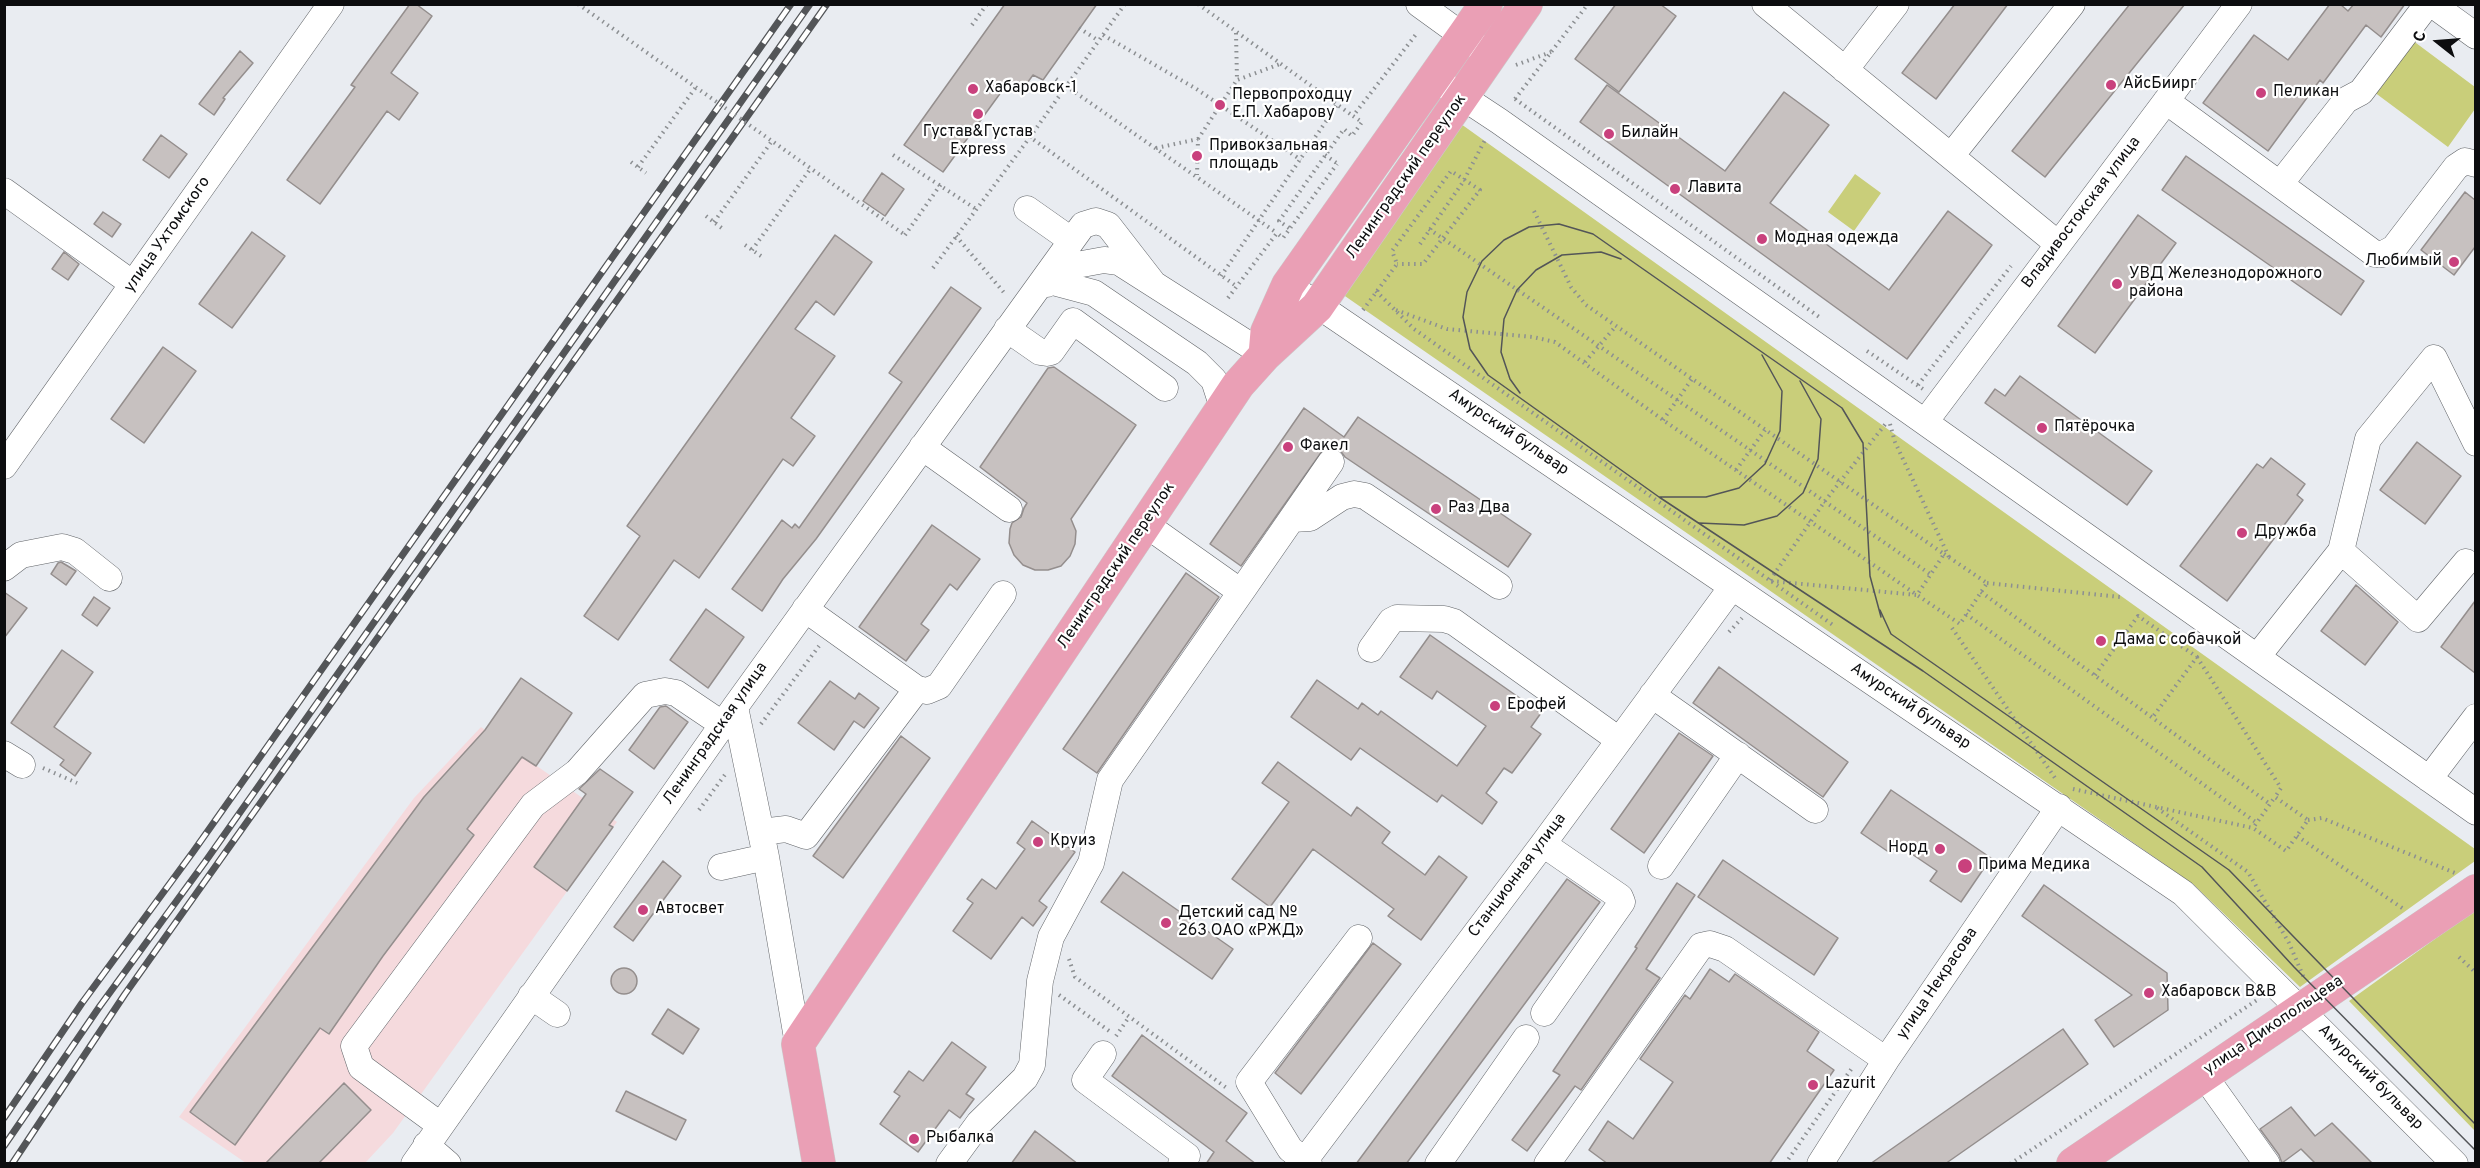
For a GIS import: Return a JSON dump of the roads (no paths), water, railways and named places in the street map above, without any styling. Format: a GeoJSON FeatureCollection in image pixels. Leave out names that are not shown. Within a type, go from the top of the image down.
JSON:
{"type":"FeatureCollection","features":[{"type":"Feature","properties":{"kind":"main road"},"geometry":{"type":"LineString","coordinates":[[1265,355],[1267,332],[1288,285],[1486,4]]}},
{"type":"Feature","properties":{"kind":"main road","name":"Ленинградский переулок"},"geometry":{"type":"LineString","coordinates":[[798,1044],[1238,386],[1265,355],[1317,307],[1462,97],[1503,60],[1526,4]]}},
{"type":"Feature","properties":{"kind":"main road","name":"улица Дикопольцева"},"geometry":{"type":"LineString","coordinates":[[2073,1164],[2203,1074],[2295,993],[2470,884]]}},
{"type":"Feature","properties":{"kind":"main road"},"geometry":{"type":"LineString","coordinates":[[798,1044],[819,1164]]}},
{"type":"Feature","properties":{"kind":"street","name":"улица Ухтомского"},"geometry":{"type":"LineString","coordinates":[[4,466],[331,4]]}},
{"type":"Feature","properties":{"kind":"street"},"geometry":{"type":"LineString","coordinates":[[1419,4],[1503,60]]}},
{"type":"Feature","properties":{"kind":"street"},"geometry":{"type":"LineString","coordinates":[[1765,4],[2058,244]]}},
{"type":"Feature","properties":{"kind":"street"},"geometry":{"type":"LineString","coordinates":[[1845,70],[1896,4]]}},
{"type":"Feature","properties":{"kind":"street"},"geometry":{"type":"LineString","coordinates":[[1951,156],[2072,4]]}},
{"type":"Feature","properties":{"kind":"street","name":"Владивостокская улица"},"geometry":{"type":"LineString","coordinates":[[1932,412],[2239,4]]}},
{"type":"Feature","properties":{"kind":"street"},"geometry":{"type":"LineString","coordinates":[[2280,184],[2346,99],[2361,92],[2423,10],[2429,6],[2436,7],[2475,36]]}},
{"type":"Feature","properties":{"kind":"street"},"geometry":{"type":"LineString","coordinates":[[1434,78],[1932,412],[2257,657],[2475,812]]}},
{"type":"Feature","properties":{"kind":"street"},"geometry":{"type":"LineString","coordinates":[[2166,101],[2375,254],[2383,254],[2394,248],[2456,167],[2465,161],[2475,164]]}},
{"type":"Feature","properties":{"kind":"street"},"geometry":{"type":"LineString","coordinates":[[4,191],[133,284]]}},
{"type":"Feature","properties":{"kind":"street"},"geometry":{"type":"LineString","coordinates":[[1027,209],[1071,240]]}},
{"type":"Feature","properties":{"kind":"street"},"geometry":{"type":"LineString","coordinates":[[1015,302],[1083,225],[1096,221],[1108,225],[1153,283]]}},
{"type":"Feature","properties":{"kind":"street"},"geometry":{"type":"LineString","coordinates":[[1015,302],[1071,266],[1104,260],[1119,262],[1265,355]]}},
{"type":"Feature","properties":{"kind":"street"},"geometry":{"type":"LineString","coordinates":[[1049,281],[1094,293],[1197,363],[1214,380],[1223,408]]}},
{"type":"Feature","properties":{"kind":"street","name":"Амурский бульвар"},"geometry":{"type":"LineString","coordinates":[[1288,285],[1317,307],[1350,326],[1732,586],[2061,792],[2184,893],[2295,993],[2455,1164]]}},
{"type":"Feature","properties":{"kind":"street","name":"Ленинградская улица"},"geometry":{"type":"LineString","coordinates":[[427,1144],[729,715],[1006,329],[1015,302]]}},
{"type":"Feature","properties":{"kind":"street"},"geometry":{"type":"LineString","coordinates":[[1006,329],[1040,352],[1047,353],[1051,352],[1073,321],[1165,388]]}},
{"type":"Feature","properties":{"kind":"street"},"geometry":{"type":"LineString","coordinates":[[2257,657],[2341,551],[2368,439],[2434,358],[2475,443]]}},
{"type":"Feature","properties":{"kind":"street"},"geometry":{"type":"LineString","coordinates":[[922,447],[1009,509]]}},
{"type":"Feature","properties":{"kind":"street"},"geometry":{"type":"LineString","coordinates":[[949,1164],[979,1123],[1025,1078],[1032,1065],[1040,981],[1051,937],[1091,863],[1110,780],[1331,462]]}},
{"type":"Feature","properties":{"kind":"street"},"geometry":{"type":"LineString","coordinates":[[1292,519],[1310,518],[1342,497],[1354,494],[1365,496],[1499,586]]}},
{"type":"Feature","properties":{"kind":"street"},"geometry":{"type":"LineString","coordinates":[[1145,524],[1241,592]]}},
{"type":"Feature","properties":{"kind":"street"},"geometry":{"type":"LineString","coordinates":[[4,568],[21,555],[62,547],[75,551],[109,578]]}},
{"type":"Feature","properties":{"kind":"street"},"geometry":{"type":"LineString","coordinates":[[2341,551],[2418,619],[2472,560]]}},
{"type":"Feature","properties":{"kind":"street","name":"Станционная улица"},"geometry":{"type":"LineString","coordinates":[[1305,1162],[1543,844],[1732,586]]}},
{"type":"Feature","properties":{"kind":"street"},"geometry":{"type":"LineString","coordinates":[[805,609],[917,688],[927,691],[939,686],[1003,594]]}},
{"type":"Feature","properties":{"kind":"street"},"geometry":{"type":"LineString","coordinates":[[1371,650],[1391,621],[1397,618],[1444,619],[1454,622],[1619,740]]}},
{"type":"Feature","properties":{"kind":"street"},"geometry":{"type":"LineString","coordinates":[[760,832],[786,829],[806,836],[917,688]]}},
{"type":"Feature","properties":{"kind":"street"},"geometry":{"type":"LineString","coordinates":[[448,1164],[427,1144],[361,1067],[354,1046],[533,805],[577,772],[645,695],[665,691],[676,693],[729,715],[743,749],[766,857],[798,1044]]}},
{"type":"Feature","properties":{"kind":"street"},"geometry":{"type":"LineString","coordinates":[[1652,695],[1815,810]]}},
{"type":"Feature","properties":{"kind":"street"},"geometry":{"type":"LineString","coordinates":[[2429,779],[2475,717]]}},
{"type":"Feature","properties":{"kind":"street"},"geometry":{"type":"LineString","coordinates":[[1661,866],[1738,755]]}},
{"type":"Feature","properties":{"kind":"street","name":"улица Некрасова"},"geometry":{"type":"LineString","coordinates":[[1820,1164],[2061,792]]}},
{"type":"Feature","properties":{"kind":"street"},"geometry":{"type":"LineString","coordinates":[[1543,844],[1620,897],[1622,902],[1544,1012]]}},
{"type":"Feature","properties":{"kind":"street"},"geometry":{"type":"LineString","coordinates":[[722,867],[766,857]]}},
{"type":"Feature","properties":{"kind":"street"},"geometry":{"type":"LineString","coordinates":[[1305,1162],[1290,1149],[1249,1082],[1359,938]]}},
{"type":"Feature","properties":{"kind":"street"},"geometry":{"type":"LineString","coordinates":[[1547,1164],[1701,946],[1710,944],[1725,949],[1886,1060]]}},
{"type":"Feature","properties":{"kind":"street"},"geometry":{"type":"LineString","coordinates":[[531,996],[557,1014]]}},
{"type":"Feature","properties":{"kind":"street"},"geometry":{"type":"LineString","coordinates":[[1438,1164],[1527,1038]]}},
{"type":"Feature","properties":{"kind":"street"},"geometry":{"type":"LineString","coordinates":[[1109,1045],[1084,1080],[1187,1156],[1181,1164]]}},
{"type":"Feature","properties":{"kind":"street"},"geometry":{"type":"LineString","coordinates":[[2203,1074],[2267,1164]]}},
{"type":"Feature","properties":{"kind":"tram line"},"geometry":{"type":"LineString","coordinates":[[1881,617],[1870,576],[1863,443],[1842,408],[1593,234],[1559,224],[1529,227],[1504,240],[1482,261],[1467,292],[1463,317],[1470,349],[1488,375],[1659,497],[1923,671],[2202,867],[2294,967],[2476,1151]]}},
{"type":"Feature","properties":{"kind":"tram line"},"geometry":{"type":"LineString","coordinates":[[1520,393],[1510,379],[1501,352],[1504,319],[1517,290],[1536,270],[1562,255],[1601,252],[1621,259]]}},
{"type":"Feature","properties":{"kind":"tram line"},"geometry":{"type":"LineString","coordinates":[[1659,497],[1706,497],[1739,488],[1765,464],[1780,431],[1782,391],[1762,355]]}},
{"type":"Feature","properties":{"kind":"tram line"},"geometry":{"type":"LineString","coordinates":[[1699,523],[1744,525],[1777,516],[1803,493],[1818,459],[1821,419],[1800,381]]}},
{"type":"Feature","properties":{"kind":"tram line"},"geometry":{"type":"LineString","coordinates":[[1880,610],[1891,634],[2229,870],[2476,1125]]}},
{"type":"Feature","properties":{"kind":"railway"},"geometry":{"type":"LineString","coordinates":[[4,1118],[82,1003],[193,852],[791,4]]}},
{"type":"Feature","properties":{"kind":"railway"},"geometry":{"type":"LineString","coordinates":[[4,1146],[100,1006],[205,862],[810,4]]}},
{"type":"Feature","properties":{"kind":"railway"},"geometry":{"type":"LineString","coordinates":[[12,1164],[125,994],[827,4]]}},
{"type":"Feature","properties":{"kind":"place","name":"АйсБиирг"},"geometry":{"type":"Point","coordinates":[2111,85]}},
{"type":"Feature","properties":{"kind":"place","name":"Хабаровск-1"},"geometry":{"type":"Point","coordinates":[973,89]}},
{"type":"Feature","properties":{"kind":"place","name":"Пеликан"},"geometry":{"type":"Point","coordinates":[2261,93]}},
{"type":"Feature","properties":{"kind":"place","name":"Первопроходцу Е.П. Хабарову"},"geometry":{"type":"Point","coordinates":[1220,105]}},
{"type":"Feature","properties":{"kind":"place","name":"Густав&Густав Express"},"geometry":{"type":"Point","coordinates":[978,114]}},
{"type":"Feature","properties":{"kind":"place","name":"Билайн"},"geometry":{"type":"Point","coordinates":[1609,134]}},
{"type":"Feature","properties":{"kind":"place","name":"Привокзальная площадь"},"geometry":{"type":"Point","coordinates":[1197,156]}},
{"type":"Feature","properties":{"kind":"place","name":"Лавита"},"geometry":{"type":"Point","coordinates":[1675,189]}},
{"type":"Feature","properties":{"kind":"place","name":"Модная одежда"},"geometry":{"type":"Point","coordinates":[1762,239]}},
{"type":"Feature","properties":{"kind":"place","name":"Любимый"},"geometry":{"type":"Point","coordinates":[2454,262]}},
{"type":"Feature","properties":{"kind":"place","name":"УВД Железнодорожного района"},"geometry":{"type":"Point","coordinates":[2117,284]}},
{"type":"Feature","properties":{"kind":"place","name":"Пятёрочка"},"geometry":{"type":"Point","coordinates":[2042,428]}},
{"type":"Feature","properties":{"kind":"place","name":"Факел"},"geometry":{"type":"Point","coordinates":[1288,447]}},
{"type":"Feature","properties":{"kind":"place","name":"Раз Два"},"geometry":{"type":"Point","coordinates":[1436,509]}},
{"type":"Feature","properties":{"kind":"place","name":"Дружба"},"geometry":{"type":"Point","coordinates":[2242,533]}},
{"type":"Feature","properties":{"kind":"place","name":"Дама с собачкой"},"geometry":{"type":"Point","coordinates":[2101,641]}},
{"type":"Feature","properties":{"kind":"place","name":"Ерофей"},"geometry":{"type":"Point","coordinates":[1495,706]}},
{"type":"Feature","properties":{"kind":"place","name":"Круиз"},"geometry":{"type":"Point","coordinates":[1038,842]}},
{"type":"Feature","properties":{"kind":"place","name":"Норд"},"geometry":{"type":"Point","coordinates":[1940,849]}},
{"type":"Feature","properties":{"kind":"place","name":"Прима Медика"},"geometry":{"type":"Point","coordinates":[1965,866]}},
{"type":"Feature","properties":{"kind":"place","name":"Автосвет"},"geometry":{"type":"Point","coordinates":[643,910]}},
{"type":"Feature","properties":{"kind":"place","name":"Детский сад № 263 ОАО «РЖД»"},"geometry":{"type":"Point","coordinates":[1166,923]}},
{"type":"Feature","properties":{"kind":"place","name":"Хабаровск B&B"},"geometry":{"type":"Point","coordinates":[2149,993]}},
{"type":"Feature","properties":{"kind":"place","name":"Lazurit"},"geometry":{"type":"Point","coordinates":[1813,1085]}},
{"type":"Feature","properties":{"kind":"place","name":"Рыбалка"},"geometry":{"type":"Point","coordinates":[914,1139]}}]}
